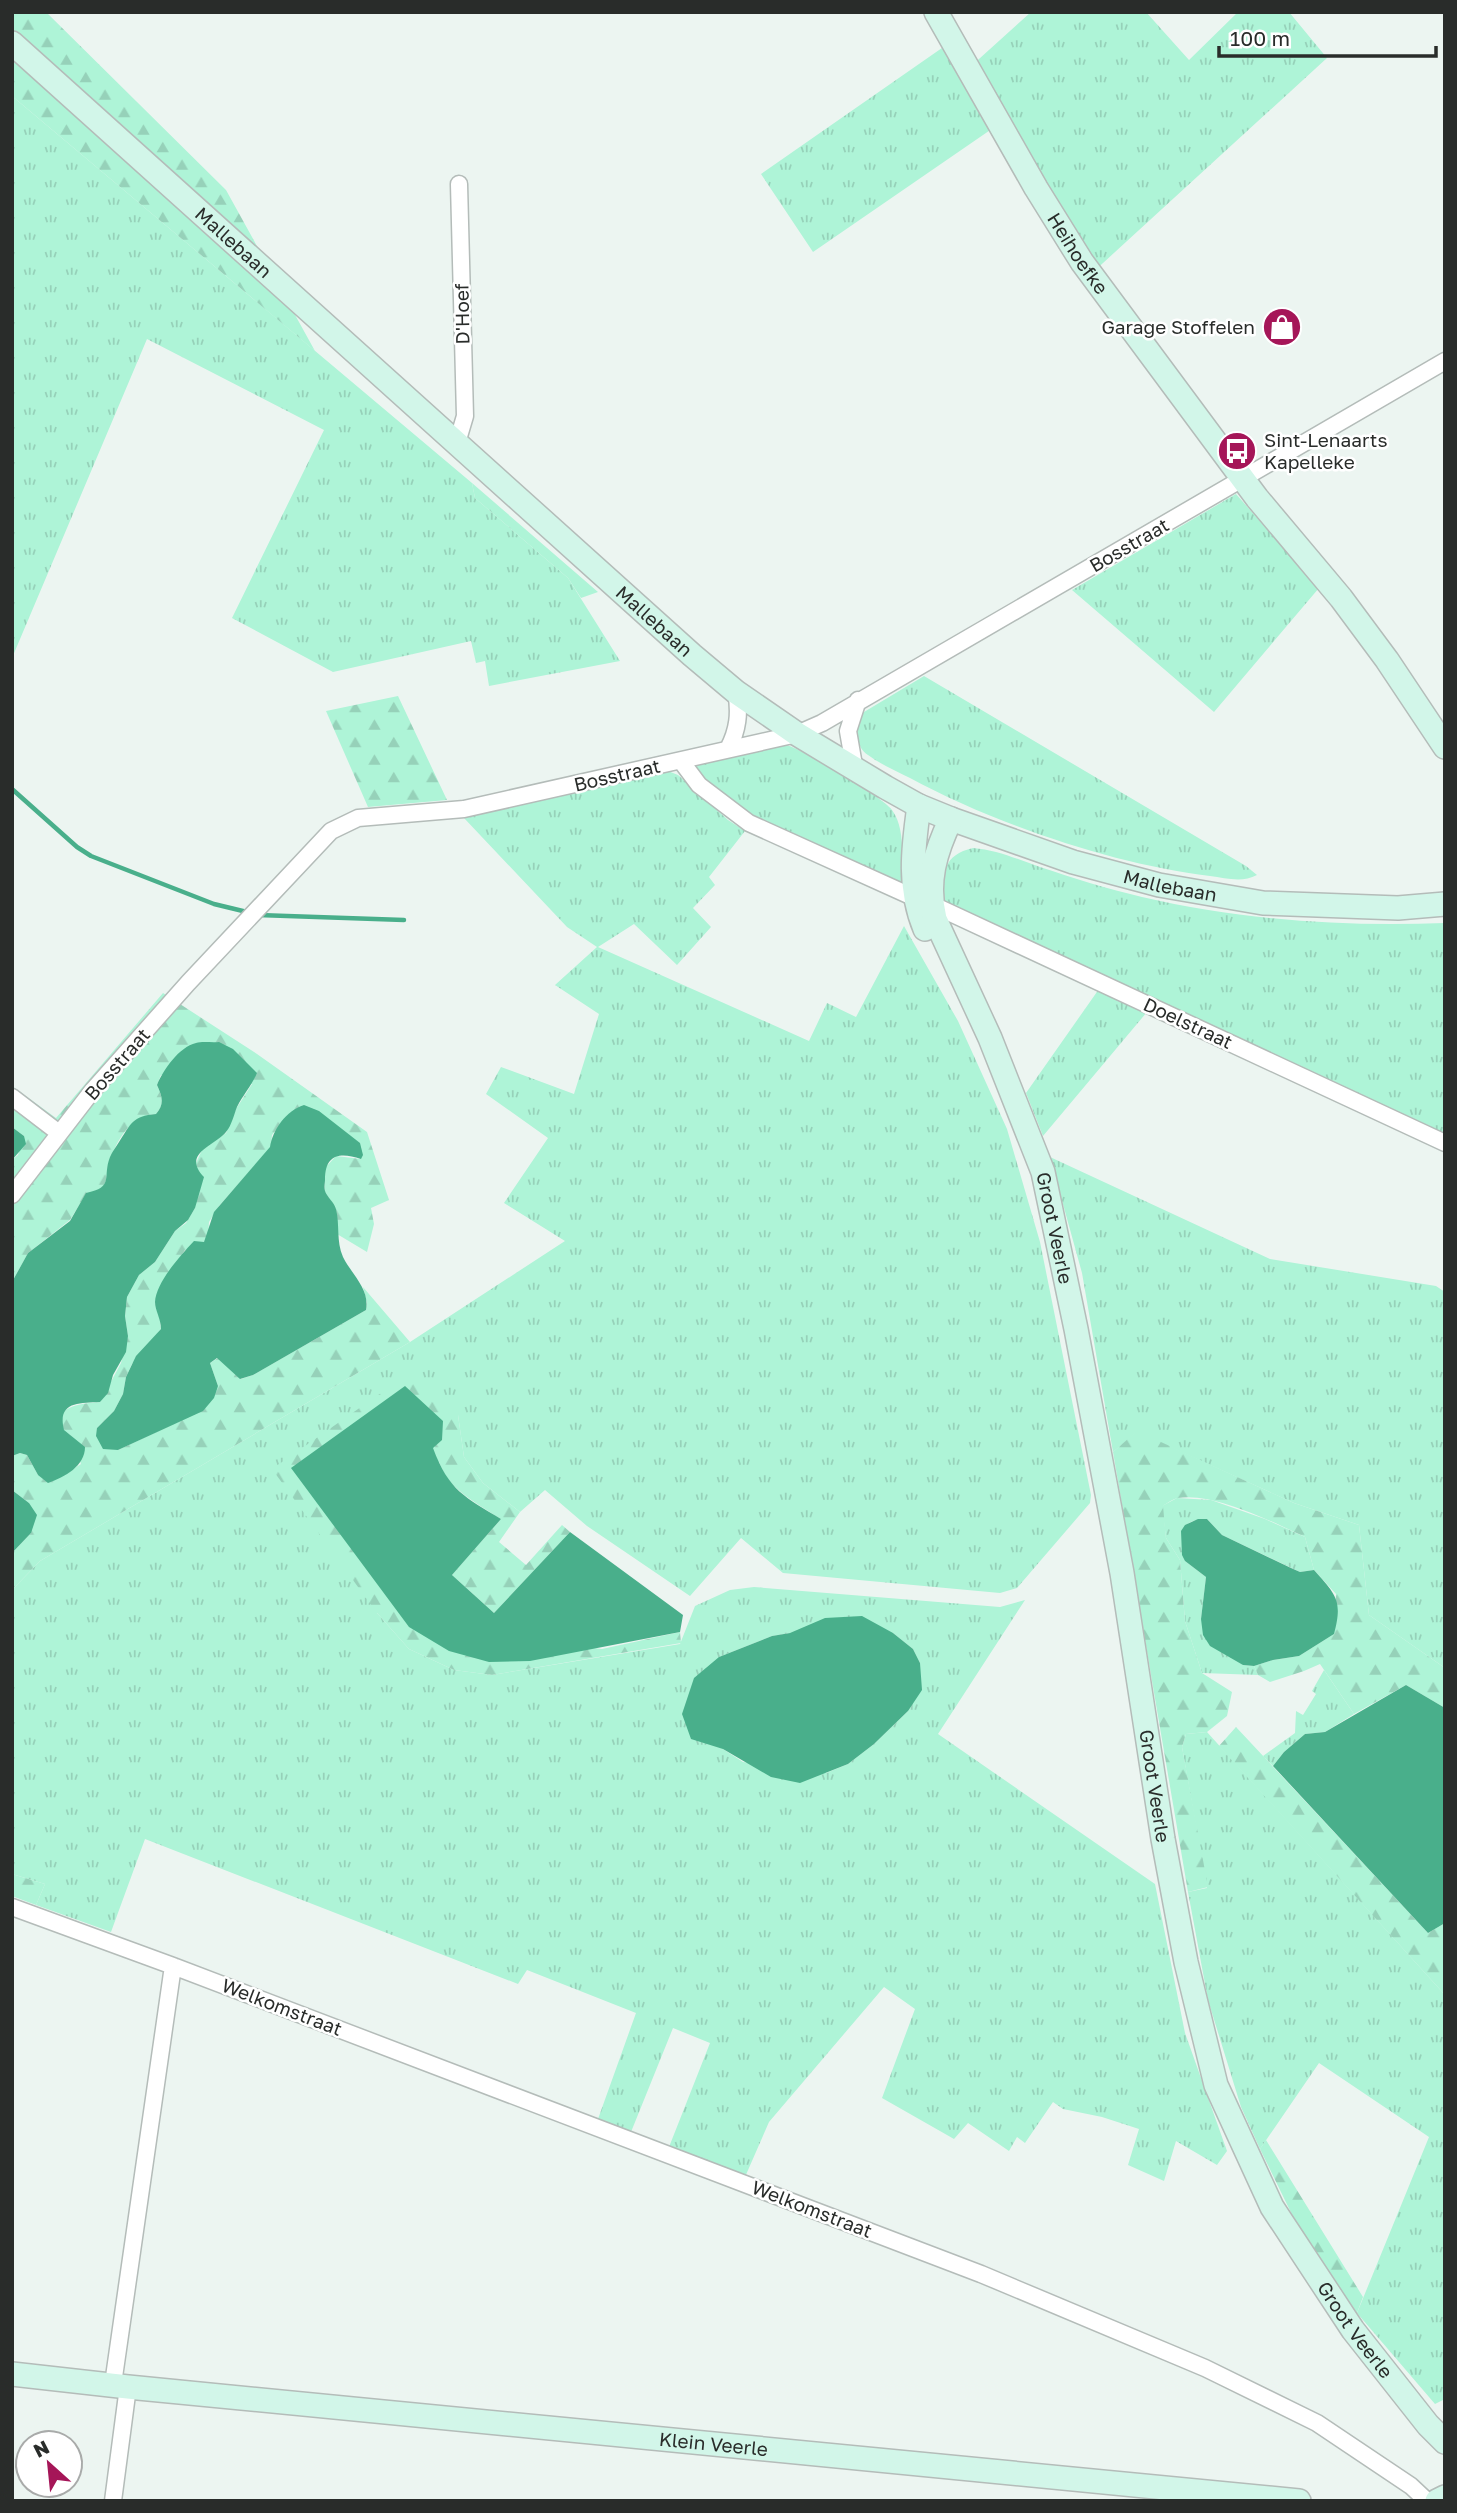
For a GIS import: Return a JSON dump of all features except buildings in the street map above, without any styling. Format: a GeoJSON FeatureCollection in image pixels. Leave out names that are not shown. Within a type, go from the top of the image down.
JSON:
{"type":"FeatureCollection","features":[{"type":"Feature","properties":{"kind":"main road","name":"Heihoefke"},"geometry":{"type":"LineString","coordinates":[[936,12],[1043,200],[1082,262],[1244,480],[1341,598],[1387,660],[1445,747]]}},
{"type":"Feature","properties":{"kind":"main road","name":"Mallebaan"},"geometry":{"type":"LineString","coordinates":[[12,43],[692,655],[736,692],[855,771],[919,806],[951,819],[1073,862],[1159,885],[1263,903],[1398,908],[1445,904]]}},
{"type":"Feature","properties":{"kind":"main road","name":"Groot Veerle"},"geometry":{"type":"LineString","coordinates":[[919,806],[914,851],[923,901],[935,919],[1004,1073],[1043,1172],[1122,1573],[1163,1839],[1184,1948],[1216,2085],[1272,2207],[1353,2330],[1428,2425],[1445,2442]]}},
{"type":"Feature","properties":{"kind":"main road","name":"Groot Veerle"},"geometry":{"type":"LineString","coordinates":[[923,901],[931,880],[934,861],[951,819]]}},
{"type":"Feature","properties":{"kind":"main road","name":"Klein Veerle"},"geometry":{"type":"LineString","coordinates":[[12,2374],[1299,2501]]}},
{"type":"Feature","properties":{"kind":"main road"},"geometry":{"type":"LineString","coordinates":[[1437,2501],[1445,2497]]}},
{"type":"Feature","properties":{"kind":"street","name":"D'Hoef"},"geometry":{"type":"LineString","coordinates":[[457,443],[465,416],[459,184]]}},
{"type":"Feature","properties":{"kind":"street","name":"Bosstraat"},"geometry":{"type":"LineString","coordinates":[[12,1195],[93,1090],[188,983],[331,831],[358,818],[464,809],[797,734],[822,723],[1445,361]]}},
{"type":"Feature","properties":{"kind":"street"},"geometry":{"type":"LineString","coordinates":[[727,749],[733,739],[739,716],[736,692]]}},
{"type":"Feature","properties":{"kind":"street"},"geometry":{"type":"LineString","coordinates":[[855,771],[848,731],[858,701]]}},
{"type":"Feature","properties":{"kind":"street","name":"Doelstraat"},"geometry":{"type":"LineString","coordinates":[[681,761],[699,785],[748,823],[923,901],[1445,1143]]}},
{"type":"Feature","properties":{"kind":"street"},"geometry":{"type":"LineString","coordinates":[[12,1097],[59,1133]]}},
{"type":"Feature","properties":{"kind":"street","name":"Welkomstraat"},"geometry":{"type":"LineString","coordinates":[[12,1907],[981,2274],[1205,2368],[1317,2423],[1411,2486],[1427,2501]]}},
{"type":"Feature","properties":{"kind":"street"},"geometry":{"type":"LineString","coordinates":[[113,2501],[121,2386],[173,1966]]}},
{"type":"Feature","properties":{"kind":"green space"},"geometry":{"type":"Polygon","coordinates":[[[12,12],[46,12],[226,190],[315,351],[12,96],[12,12]]]}},
{"type":"Feature","properties":{"kind":"green space"},"geometry":{"type":"Polygon","coordinates":[[[1031,12],[1146,12],[1189,60],[1238,12],[1289,12],[1327,58],[1091,274],[999,124],[813,252],[761,174],[952,41],[969,68],[1031,12]]]}},
{"type":"Feature","properties":{"kind":"green space"},"geometry":{"type":"Polygon","coordinates":[[[12,96],[472,483],[475,498],[568,578],[620,661],[489,686],[485,661],[476,663],[471,641],[333,672],[232,618],[324,430],[147,339],[12,658],[12,96]]]}},
{"type":"Feature","properties":{"kind":"green space"},"geometry":{"type":"Polygon","coordinates":[[[472,483],[598,592],[581,598],[568,578],[475,498],[472,483]]]}},
{"type":"Feature","properties":{"kind":"green space"},"geometry":{"type":"Polygon","coordinates":[[[1236,494],[1319,588],[1214,712],[1072,590],[1236,494]]]}},
{"type":"Feature","properties":{"kind":"green space"},"geometry":{"type":"Polygon","coordinates":[[[924,676],[1257,875],[1246,879],[1228,879],[1173,871],[1056,840],[943,795],[868,755],[861,748],[855,722],[864,712],[924,676]]]}},
{"type":"Feature","properties":{"kind":"green space"},"geometry":{"type":"Polygon","coordinates":[[[398,696],[447,800],[368,807],[326,711],[398,696]]]}},
{"type":"Feature","properties":{"kind":"green space"},"geometry":{"type":"Polygon","coordinates":[[[775,745],[795,748],[824,764],[874,795],[892,810],[901,836],[901,884],[751,815],[696,773],[694,764],[775,745]]]}},
{"type":"Feature","properties":{"kind":"green space"},"geometry":{"type":"Polygon","coordinates":[[[668,771],[678,775],[728,820],[745,831],[709,877],[715,885],[693,908],[711,927],[677,965],[634,924],[598,947],[809,1041],[827,1003],[856,1017],[904,926],[958,1021],[1007,1129],[1040,1242],[1091,1495],[1090,1503],[1017,1588],[1000,1593],[783,1573],[741,1538],[690,1596],[587,1526],[545,1490],[520,1512],[483,1483],[464,1457],[458,1415],[377,1613],[409,1649],[454,1670],[492,1675],[680,1644],[695,1606],[730,1590],[754,1587],[1000,1607],[1025,1600],[938,1734],[1155,1884],[1185,2033],[1227,2151],[1217,2165],[1176,2141],[1164,2181],[1128,2165],[1139,2129],[1102,2117],[1063,2109],[1053,2102],[1025,2143],[1017,2137],[1009,2151],[968,2123],[954,2139],[882,2098],[915,2009],[884,1987],[769,2122],[745,2177],[669,2147],[710,2043],[673,2028],[631,2132],[598,2119],[636,2013],[527,1970],[518,1984],[145,1839],[111,1932],[36,1905],[45,1884],[12,1874],[12,1590],[40,1561],[410,1342],[565,1241],[504,1203],[548,1138],[486,1094],[501,1067],[574,1094],[599,1014],[555,985],[597,947],[567,927],[464,818],[668,771]],[[790,1633],[772,1636],[719,1657],[723,1749],[743,1762],[826,1773],[848,1764],[874,1744],[908,1711],[920,1663],[913,1649],[893,1633],[790,1633]]]}},
{"type":"Feature","properties":{"kind":"green space"},"geometry":{"type":"Polygon","coordinates":[[[973,848],[999,853],[1129,894],[1179,905],[1330,923],[1445,923],[1445,1134],[950,905],[943,899],[943,881],[947,866],[956,855],[973,848]]]}},
{"type":"Feature","properties":{"kind":"green space"},"geometry":{"type":"Polygon","coordinates":[[[1099,989],[1147,1012],[1043,1136],[1026,1093],[1099,989]]]}},
{"type":"Feature","properties":{"kind":"green space"},"geometry":{"type":"Polygon","coordinates":[[[163,993],[257,1054],[367,1132],[389,1200],[371,1208],[374,1224],[367,1252],[337,1234],[336,1209],[325,1192],[325,1168],[336,1156],[361,1159],[291,1112],[272,1135],[271,1147],[219,1206],[209,1222],[204,1243],[185,1250],[161,1285],[155,1303],[161,1329],[132,1364],[123,1394],[114,1411],[97,1428],[118,1450],[184,1419],[218,1386],[210,1363],[218,1358],[241,1379],[253,1375],[366,1310],[363,1287],[410,1342],[40,1561],[12,1590],[12,1553],[31,1533],[29,1503],[12,1490],[12,1456],[20,1453],[27,1455],[38,1475],[70,1471],[81,1464],[72,1437],[63,1429],[62,1415],[72,1407],[100,1402],[121,1363],[128,1336],[125,1316],[127,1297],[139,1275],[155,1262],[175,1231],[186,1223],[195,1208],[196,1163],[202,1150],[226,1133],[236,1109],[252,1084],[161,1075],[157,1085],[162,1100],[159,1110],[156,1114],[140,1118],[128,1128],[118,1141],[101,1188],[86,1194],[70,1220],[28,1253],[12,1282],[12,1160],[18,1155],[24,1136],[12,1127],[12,1086],[56,1118],[163,993]]]}},
{"type":"Feature","properties":{"kind":"green space"},"geometry":{"type":"Polygon","coordinates":[[[1050,1157],[1270,1259],[1436,1286],[1445,1292],[1445,1668],[1369,1615],[1359,1525],[1294,1503],[1137,1432],[1113,1452],[1082,1273],[1050,1157]]]}},
{"type":"Feature","properties":{"kind":"green space"},"geometry":{"type":"Polygon","coordinates":[[[414,1370],[458,1415],[464,1457],[483,1483],[520,1512],[499,1542],[526,1565],[562,1525],[570,1532],[494,1613],[452,1575],[501,1519],[466,1496],[446,1476],[435,1449],[430,1407],[409,1627],[602,1649],[680,1632],[681,1643],[492,1675],[454,1670],[409,1649],[377,1613],[272,1469],[414,1370]]]}},
{"type":"Feature","properties":{"kind":"green space"},"geometry":{"type":"Polygon","coordinates":[[[1137,1431],[1294,1503],[1359,1525],[1369,1615],[1445,1668],[1445,1708],[1406,1685],[1354,1714],[1320,1664],[1270,1682],[1258,1675],[1254,1666],[1299,1656],[1334,1634],[1336,1594],[1314,1570],[1305,1537],[1243,1510],[1208,1499],[1178,1498],[1163,1506],[1166,1538],[1180,1560],[1185,1621],[1202,1673],[1232,1692],[1227,1716],[1207,1732],[1186,1734],[1182,1747],[1208,1887],[1188,1892],[1113,1452],[1137,1431]]]}},
{"type":"Feature","properties":{"kind":"green space"},"geometry":{"type":"Polygon","coordinates":[[[1177,1498],[1211,1500],[1305,1537],[1314,1570],[1300,1572],[1222,1535],[1207,1519],[1190,1523],[1183,1531],[1185,1561],[1206,1577],[1201,1619],[1243,1665],[1254,1666],[1258,1675],[1202,1673],[1185,1621],[1180,1560],[1166,1538],[1162,1506],[1177,1498]]]}},
{"type":"Feature","properties":{"kind":"green space"},"geometry":{"type":"Polygon","coordinates":[[[1324,1670],[1354,1714],[1325,1732],[1305,1734],[1284,1752],[1273,1766],[1263,1756],[1295,1733],[1296,1711],[1303,1715],[1316,1694],[1312,1691],[1324,1670]]]}},
{"type":"Feature","properties":{"kind":"green space"},"geometry":{"type":"Polygon","coordinates":[[[1236,1727],[1428,1933],[1445,1923],[1445,1995],[1219,1746],[1236,1727]]]}},
{"type":"Feature","properties":{"kind":"green space"},"geometry":{"type":"Polygon","coordinates":[[[1207,1732],[1445,1995],[1445,2399],[1435,2404],[1357,2313],[1429,2137],[1319,2063],[1260,2149],[1241,2107],[1208,2000],[1188,1892],[1207,1888],[1182,1747],[1186,1734],[1207,1732]]]}},
{"type":"Feature","properties":{"kind":"green space"},"geometry":{"type":"Polygon","coordinates":[[[12,1874],[45,1884],[36,1905],[12,1896],[12,1874]]]}},
{"type":"Feature","properties":{"kind":"green space"},"geometry":{"type":"Polygon","coordinates":[[[1266,2140],[1363,2297],[1357,2313],[1300,2231],[1260,2149],[1266,2140]]]}},
{"type":"Feature","properties":{"kind":"shaded area"},"geometry":{"type":"Polygon","coordinates":[[[219,1042],[233,1049],[257,1073],[237,1107],[228,1129],[198,1156],[198,1169],[204,1177],[195,1208],[188,1220],[175,1231],[155,1262],[139,1275],[127,1297],[126,1352],[113,1375],[108,1393],[100,1402],[71,1406],[64,1414],[64,1430],[85,1447],[82,1460],[67,1474],[48,1483],[38,1475],[27,1455],[20,1453],[12,1456],[12,1282],[28,1253],[70,1221],[86,1193],[101,1188],[106,1180],[110,1157],[130,1126],[137,1119],[156,1114],[159,1110],[162,1100],[157,1085],[172,1060],[190,1045],[219,1042]]]}},
{"type":"Feature","properties":{"kind":"shaded area"},"geometry":{"type":"Polygon","coordinates":[[[304,1105],[319,1111],[360,1143],[363,1155],[361,1159],[340,1156],[331,1160],[326,1171],[325,1188],[336,1209],[343,1257],[363,1289],[367,1302],[366,1310],[253,1375],[240,1379],[217,1358],[210,1363],[218,1386],[214,1398],[203,1411],[118,1450],[103,1449],[96,1436],[97,1428],[114,1411],[136,1356],[161,1329],[155,1302],[164,1278],[194,1241],[204,1242],[214,1212],[270,1147],[281,1122],[304,1105]]]}},
{"type":"Feature","properties":{"kind":"shaded area"},"geometry":{"type":"Polygon","coordinates":[[[12,1127],[24,1136],[26,1144],[12,1160],[12,1127]]]}},
{"type":"Feature","properties":{"kind":"shaded area"},"geometry":{"type":"Polygon","coordinates":[[[405,1386],[443,1421],[442,1440],[433,1448],[452,1484],[501,1519],[452,1575],[494,1613],[570,1532],[683,1615],[680,1632],[530,1661],[489,1662],[449,1651],[409,1627],[291,1468],[405,1386]]]}},
{"type":"Feature","properties":{"kind":"shaded area"},"geometry":{"type":"Polygon","coordinates":[[[12,1490],[29,1503],[37,1515],[31,1533],[12,1553],[12,1490]]]}},
{"type":"Feature","properties":{"kind":"shaded area"},"geometry":{"type":"Polygon","coordinates":[[[1198,1519],[1207,1519],[1222,1535],[1300,1572],[1314,1570],[1336,1599],[1338,1613],[1334,1634],[1299,1656],[1254,1666],[1243,1665],[1210,1646],[1203,1635],[1201,1619],[1206,1577],[1185,1561],[1182,1555],[1181,1531],[1185,1525],[1198,1519]]]}},
{"type":"Feature","properties":{"kind":"shaded area"},"geometry":{"type":"Polygon","coordinates":[[[862,1616],[893,1633],[913,1649],[920,1663],[922,1690],[908,1711],[874,1744],[848,1764],[800,1783],[771,1777],[723,1749],[691,1739],[682,1714],[694,1678],[719,1657],[825,1618],[862,1616]]]}},
{"type":"Feature","properties":{"kind":"shaded area"},"geometry":{"type":"Polygon","coordinates":[[[1406,1685],[1445,1708],[1445,1923],[1428,1933],[1273,1766],[1284,1752],[1305,1734],[1325,1732],[1406,1685]]]}},
{"type":"Feature","properties":{"kind":"waterway"},"geometry":{"type":"LineString","coordinates":[[12,789],[77,847],[91,856],[214,904],[247,912]]}},
{"type":"Feature","properties":{"kind":"waterway"},"geometry":{"type":"LineString","coordinates":[[258,915],[404,920]]}},
{"type":"Feature","properties":{"kind":"place","name":"Garage Stoffelen"},"geometry":{"type":"Point","coordinates":[1282,327]}},
{"type":"Feature","properties":{"kind":"place","name":"Sint-Lenaarts Kapelleke"},"geometry":{"type":"Point","coordinates":[1237,451]}}]}
